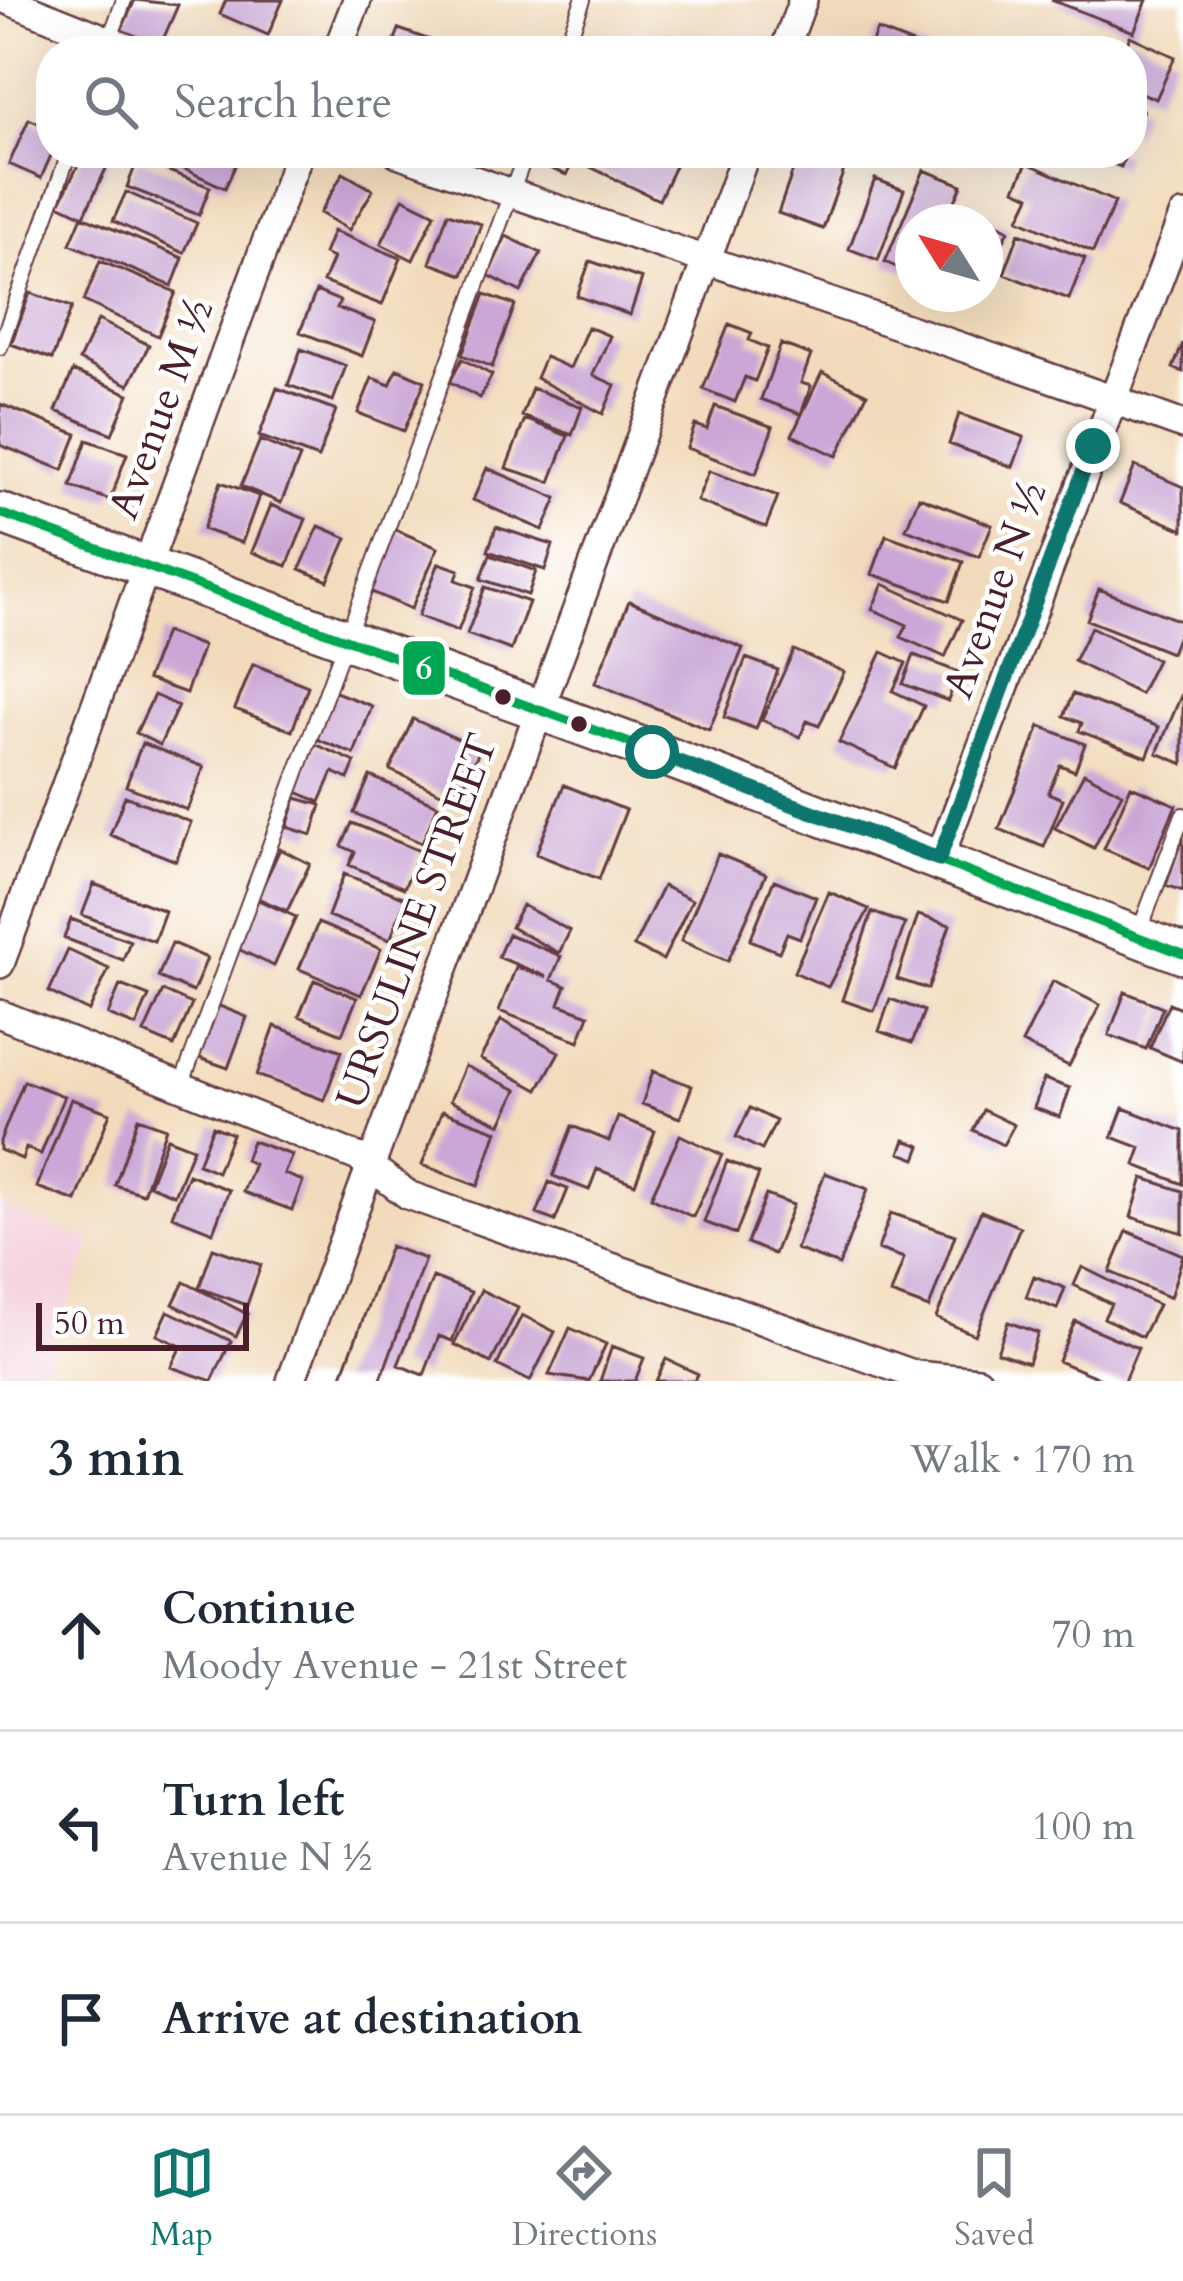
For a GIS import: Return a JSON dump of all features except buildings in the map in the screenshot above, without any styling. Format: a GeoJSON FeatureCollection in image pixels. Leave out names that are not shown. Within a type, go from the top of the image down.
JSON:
{"type":"FeatureCollection","features":[{"type":"Feature","properties":{"kind":"main road"},"geometry":{"type":"LineString","coordinates":[[0,512],[1183,954]]}},
{"type":"Feature","properties":{"kind":"street"},"geometry":{"type":"LineString","coordinates":[[8,0],[90,36]]}},
{"type":"Feature","properties":{"kind":"street"},"geometry":{"type":"LineString","coordinates":[[344,36],[357,0]]}},
{"type":"Feature","properties":{"kind":"street"},"geometry":{"type":"LineString","coordinates":[[790,36],[803,0]]}},
{"type":"Feature","properties":{"kind":"street","name":"Avenue M ½"},"geometry":{"type":"LineString","coordinates":[[0,964],[294,168]]}},
{"type":"Feature","properties":{"kind":"street"},"geometry":{"type":"LineString","coordinates":[[439,168],[705,264],[842,302],[1183,425]]}},
{"type":"Feature","properties":{"kind":"street","name":"URSULINE STREET"},"geometry":{"type":"LineString","coordinates":[[291,1381],[740,168]]}},
{"type":"Feature","properties":{"kind":"street","name":"Avenue N ½"},"geometry":{"type":"LineString","coordinates":[[939,859],[1183,216]]}},
{"type":"Feature","properties":{"kind":"street"},"geometry":{"type":"LineString","coordinates":[[0,1014],[358,1157],[408,1195],[916,1375],[977,1381]]}},
{"type":"Feature","properties":{"kind":"lane"},"geometry":{"type":"LineString","coordinates":[[119,36],[124,0]]}},
{"type":"Feature","properties":{"kind":"lane"},"geometry":{"type":"LineString","coordinates":[[570,36],[583,0]]}},
{"type":"Feature","properties":{"kind":"lane"},"geometry":{"type":"LineString","coordinates":[[0,346],[64,168]]}},
{"type":"Feature","properties":{"kind":"lane"},"geometry":{"type":"LineString","coordinates":[[181,1086],[521,168]]}},
{"type":"Feature","properties":{"kind":"lane"},"geometry":{"type":"LineString","coordinates":[[1137,937],[1183,815]]}},
{"type":"Feature","properties":{"kind":"shaded area"},"geometry":{"type":"Polygon","coordinates":[[[0,1206],[93,1242],[39,1381],[0,1381],[0,1206]]]}},
{"type":"Feature","properties":{"kind":"transit line","name":"6"},"geometry":{"type":"LineString","coordinates":[[0,513],[652,751],[1183,954]]}},
{"type":"Feature","properties":{"kind":"route"},"geometry":{"type":"LineString","coordinates":[[652,752],[939,859],[1093,446]]}}]}
